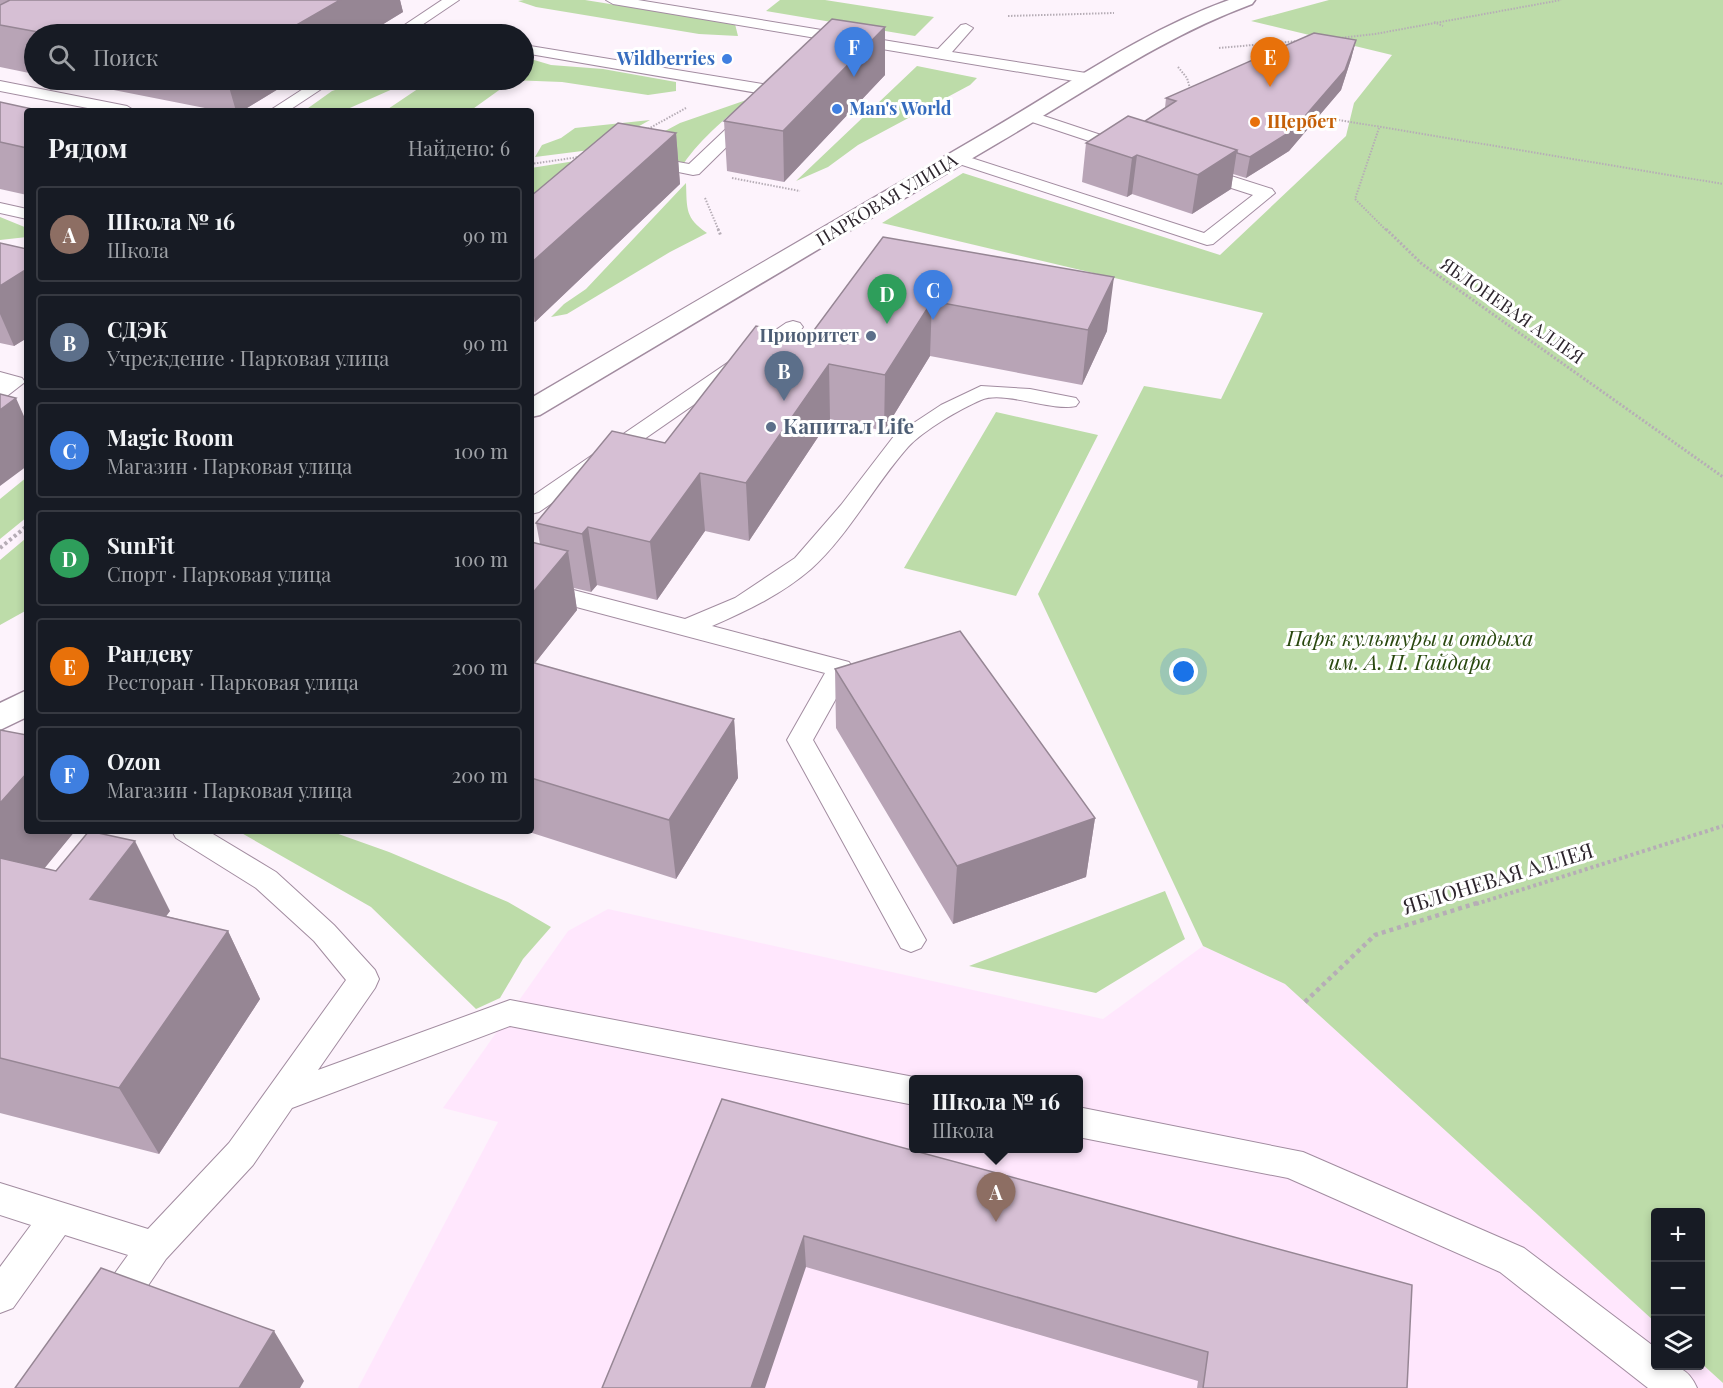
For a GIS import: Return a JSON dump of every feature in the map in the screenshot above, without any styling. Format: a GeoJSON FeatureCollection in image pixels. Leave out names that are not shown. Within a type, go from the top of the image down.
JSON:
{"type":"FeatureCollection","features":[{"type":"Feature","properties":{"kind":"street","name":"ПАРКОВАЯ УЛИЦА"},"geometry":{"type":"LineString","coordinates":[[534,407],[1029,116],[1140,45],[1246,0]]}},
{"type":"Feature","properties":{"kind":"street"},"geometry":{"type":"LineString","coordinates":[[0,718],[24,704]]}},
{"type":"Feature","properties":{"kind":"lane"},"geometry":{"type":"LineString","coordinates":[[414,24],[452,0]]}},
{"type":"Feature","properties":{"kind":"lane"},"geometry":{"type":"LineString","coordinates":[[613,0],[1086,78]]}},
{"type":"Feature","properties":{"kind":"lane"},"geometry":{"type":"LineString","coordinates":[[942,54],[966,28]]}},
{"type":"Feature","properties":{"kind":"lane"},"geometry":{"type":"LineString","coordinates":[[819,52],[837,36]]}},
{"type":"Feature","properties":{"kind":"lane"},"geometry":{"type":"LineString","coordinates":[[534,51],[729,83],[779,87],[693,170],[605,154]]}},
{"type":"Feature","properties":{"kind":"lane"},"geometry":{"type":"LineString","coordinates":[[0,86],[112,108]]}},
{"type":"Feature","properties":{"kind":"lane"},"geometry":{"type":"LineString","coordinates":[[282,108],[311,90]]}},
{"type":"Feature","properties":{"kind":"lane"},"geometry":{"type":"LineString","coordinates":[[1029,116],[1146,154]]}},
{"type":"Feature","properties":{"kind":"lane"},"geometry":{"type":"LineString","coordinates":[[956,159],[1207,240],[1266,193],[1179,165]]}},
{"type":"Feature","properties":{"kind":"lane"},"geometry":{"type":"LineString","coordinates":[[0,208],[24,213]]}},
{"type":"Feature","properties":{"kind":"lane"},"geometry":{"type":"LineString","coordinates":[[534,505],[793,327]]}},
{"type":"Feature","properties":{"kind":"lane"},"geometry":{"type":"LineString","coordinates":[[0,378],[15,382],[0,392]]}},
{"type":"Feature","properties":{"kind":"lane"},"geometry":{"type":"LineString","coordinates":[[686,627],[743,604],[803,562],[849,510],[902,441],[948,409],[981,392],[1030,395],[1069,402]]}},
{"type":"Feature","properties":{"kind":"lane"},"geometry":{"type":"LineString","coordinates":[[534,588],[840,668],[800,740],[911,940]]}},
{"type":"Feature","properties":{"kind":"lane"},"geometry":{"type":"LineString","coordinates":[[95,1332],[154,1247],[241,1154],[364,979],[324,933],[266,880],[191,834]]}},
{"type":"Feature","properties":{"kind":"lane"},"geometry":{"type":"LineString","coordinates":[[280,1098],[510,1013],[909,1090]]}},
{"type":"Feature","properties":{"kind":"lane"},"geometry":{"type":"LineString","coordinates":[[1083,1123],[1291,1163],[1512,1260],[1678,1388]]}},
{"type":"Feature","properties":{"kind":"lane"},"geometry":{"type":"LineString","coordinates":[[0,1199],[154,1247]]}},
{"type":"Feature","properties":{"kind":"lane"},"geometry":{"type":"LineString","coordinates":[[0,1296],[58,1216]]}},
{"type":"Feature","properties":{"kind":"path"},"geometry":{"type":"LineString","coordinates":[[1329,39],[1375,34],[1561,0]]}},
{"type":"Feature","properties":{"kind":"path"},"geometry":{"type":"LineString","coordinates":[[1008,16],[1114,13]]}},
{"type":"Feature","properties":{"kind":"path"},"geometry":{"type":"LineString","coordinates":[[1433,22],[1443,26]]}},
{"type":"Feature","properties":{"kind":"path"},"geometry":{"type":"LineString","coordinates":[[1214,49],[1306,41]]}},
{"type":"Feature","properties":{"kind":"path"},"geometry":{"type":"LineString","coordinates":[[1174,61],[1187,78],[1191,93]]}},
{"type":"Feature","properties":{"kind":"path"},"geometry":{"type":"LineString","coordinates":[[646,130],[729,83]]}},
{"type":"Feature","properties":{"kind":"path"},"geometry":{"type":"LineString","coordinates":[[1309,115],[1723,184]]}},
{"type":"Feature","properties":{"kind":"path","name":"ЯБЛОНЕВАЯ АЛЛЕЯ"},"geometry":{"type":"LineString","coordinates":[[1379,128],[1354,199],[1422,264],[1723,477]]}},
{"type":"Feature","properties":{"kind":"path"},"geometry":{"type":"LineString","coordinates":[[534,164],[605,154]]}},
{"type":"Feature","properties":{"kind":"path"},"geometry":{"type":"LineString","coordinates":[[693,170],[800,191]]}},
{"type":"Feature","properties":{"kind":"path"},"geometry":{"type":"LineString","coordinates":[[693,170],[721,236]]}},
{"type":"Feature","properties":{"kind":"path"},"geometry":{"type":"LineString","coordinates":[[0,548],[24,528]]}},
{"type":"Feature","properties":{"kind":"path","name":"ЯБЛОНЕВАЯ АЛЛЕЯ"},"geometry":{"type":"LineString","coordinates":[[1305,1002],[1375,935],[1723,826]]}},
{"type":"Feature","properties":{"kind":"shaded area"},"geometry":{"type":"Polygon","coordinates":[[[608,909],[1103,1019],[1203,946],[1285,984],[1651,1318],[1651,1370],[1705,1370],[1705,1367],[1723,1383],[1723,1388],[358,1388],[498,1122],[443,1108],[568,931],[608,909]]]}},
{"type":"Feature","properties":{"kind":"green space"},"geometry":{"type":"Polygon","coordinates":[[[585,0],[735,24],[738,36],[699,34],[536,7],[518,1],[585,0]]]}},
{"type":"Feature","properties":{"kind":"green space"},"geometry":{"type":"Polygon","coordinates":[[[780,0],[825,0],[934,17],[915,36],[766,11],[780,0]]]}},
{"type":"Feature","properties":{"kind":"green space","name":"Парк культуры и отдыха им. А. П. Гайдара"},"geometry":{"type":"Polygon","coordinates":[[[1329,0],[1723,0],[1723,1383],[1705,1367],[1705,1208],[1651,1208],[1651,1318],[1285,984],[1203,946],[1038,594],[1144,386],[1221,399],[1263,313],[882,223],[963,173],[1220,255],[1346,136],[1354,103],[1392,55],[1251,21],[1329,0]]]}},
{"type":"Feature","properties":{"kind":"green space"},"geometry":{"type":"Polygon","coordinates":[[[534,60],[551,65],[603,69],[676,82],[676,91],[648,95],[562,82],[534,81],[534,60]]]}},
{"type":"Feature","properties":{"kind":"green space"},"geometry":{"type":"Polygon","coordinates":[[[917,66],[977,78],[970,85],[858,145],[828,167],[796,181],[917,66]]]}},
{"type":"Feature","properties":{"kind":"green space"},"geometry":{"type":"Polygon","coordinates":[[[390,90],[350,108],[308,108],[332,91],[390,90]]]}},
{"type":"Feature","properties":{"kind":"green space"},"geometry":{"type":"Polygon","coordinates":[[[416,90],[499,90],[474,108],[389,108],[416,90]]]}},
{"type":"Feature","properties":{"kind":"green space"},"geometry":{"type":"Polygon","coordinates":[[[755,97],[716,127],[684,163],[626,152],[680,123],[755,97]]]}},
{"type":"Feature","properties":{"kind":"green space"},"geometry":{"type":"Polygon","coordinates":[[[650,120],[598,149],[535,157],[542,145],[561,138],[575,128],[650,120]]]}},
{"type":"Feature","properties":{"kind":"green space"},"geometry":{"type":"Polygon","coordinates":[[[575,161],[534,198],[534,168],[575,161]]]}},
{"type":"Feature","properties":{"kind":"green space"},"geometry":{"type":"Polygon","coordinates":[[[686,183],[691,217],[707,233],[670,252],[567,314],[551,317],[564,304],[586,289],[686,183]]]}},
{"type":"Feature","properties":{"kind":"green space"},"geometry":{"type":"Polygon","coordinates":[[[0,217],[24,227],[24,237],[0,240],[0,217]]]}},
{"type":"Feature","properties":{"kind":"green space"},"geometry":{"type":"Polygon","coordinates":[[[996,412],[1098,435],[1016,596],[904,568],[996,412]]]}},
{"type":"Feature","properties":{"kind":"green space"},"geometry":{"type":"Polygon","coordinates":[[[24,479],[24,519],[0,539],[0,499],[24,479]]]}},
{"type":"Feature","properties":{"kind":"green space"},"geometry":{"type":"Polygon","coordinates":[[[24,540],[24,612],[0,625],[0,560],[24,540]]]}},
{"type":"Feature","properties":{"kind":"green space"},"geometry":{"type":"Polygon","coordinates":[[[243,834],[338,834],[389,852],[508,902],[551,927],[523,959],[500,998],[476,1009],[371,907],[243,834]]]}},
{"type":"Feature","properties":{"kind":"green space"},"geometry":{"type":"Polygon","coordinates":[[[1165,891],[1185,939],[1096,993],[969,966],[1165,891]]]}},
{"type":"Feature","properties":{"kind":"building"},"geometry":{"type":"Polygon","coordinates":[[[10,0],[340,0],[298,24],[24,24],[24,29],[0,25],[0,5],[10,0]]]}},
{"type":"Feature","properties":{"kind":"building"},"geometry":{"type":"Polygon","coordinates":[[[832,19],[885,27],[783,131],[724,121],[832,19]]]}},
{"type":"Feature","properties":{"kind":"building"},"geometry":{"type":"Polygon","coordinates":[[[1314,33],[1356,40],[1345,70],[1293,130],[1250,157],[1237,153],[1237,150],[1145,121],[1176,101],[1166,98],[1314,33]]]}},
{"type":"Feature","properties":{"kind":"building"},"geometry":{"type":"Polygon","coordinates":[[[0,102],[27,108],[24,108],[24,147],[0,142],[0,102]]]}},
{"type":"Feature","properties":{"kind":"building"},"geometry":{"type":"Polygon","coordinates":[[[1128,116],[1237,150],[1198,175],[1137,155],[1132,158],[1086,143],[1128,116]]]}},
{"type":"Feature","properties":{"kind":"building"},"geometry":{"type":"Polygon","coordinates":[[[618,123],[676,133],[534,260],[534,193],[618,123]]]}},
{"type":"Feature","properties":{"kind":"building"},"geometry":{"type":"Polygon","coordinates":[[[883,237],[1114,277],[1088,330],[932,301],[885,375],[829,364],[746,483],[700,473],[650,542],[588,527],[582,534],[536,523],[612,431],[665,443],[756,326],[809,337],[883,237]]]}},
{"type":"Feature","properties":{"kind":"building"},"geometry":{"type":"Polygon","coordinates":[[[0,243],[24,248],[24,271],[0,286],[0,243]]]}},
{"type":"Feature","properties":{"kind":"building"},"geometry":{"type":"Polygon","coordinates":[[[0,394],[16,398],[0,410],[0,394]]]}},
{"type":"Feature","properties":{"kind":"building"},"geometry":{"type":"Polygon","coordinates":[[[534,543],[568,551],[534,591],[534,543]]]}},
{"type":"Feature","properties":{"kind":"building"},"geometry":{"type":"Polygon","coordinates":[[[960,631],[1095,818],[957,866],[835,669],[960,631]]]}},
{"type":"Feature","properties":{"kind":"building"},"geometry":{"type":"Polygon","coordinates":[[[534,663],[734,719],[669,820],[534,779],[534,663]]]}},
{"type":"Feature","properties":{"kind":"building"},"geometry":{"type":"Polygon","coordinates":[[[0,730],[24,734],[24,776],[0,803],[0,730]]]}},
{"type":"Feature","properties":{"kind":"building"},"geometry":{"type":"Polygon","coordinates":[[[87,834],[103,834],[135,841],[90,899],[228,931],[119,1088],[0,1058],[0,858],[56,871],[87,834]]]}},
{"type":"Feature","properties":{"kind":"building"},"geometry":{"type":"Polygon","coordinates":[[[722,1099],[909,1149],[909,1153],[922,1153],[1412,1285],[1407,1388],[1203,1388],[1208,1352],[804,1236],[751,1388],[602,1388],[722,1099]]]}},
{"type":"Feature","properties":{"kind":"building"},"geometry":{"type":"Polygon","coordinates":[[[101,1268],[274,1331],[239,1388],[15,1388],[101,1268]]]}},
{"type":"Feature","properties":{"kind":"place","name":"Wildberries"},"geometry":{"type":"Point","coordinates":[727,59]}},
{"type":"Feature","properties":{"kind":"place","name":"Ozon"},"geometry":{"type":"Point","coordinates":[854,77]}},
{"type":"Feature","properties":{"kind":"place","name":"Рандеву"},"geometry":{"type":"Point","coordinates":[1270,87]}},
{"type":"Feature","properties":{"kind":"place","name":"Man's World"},"geometry":{"type":"Point","coordinates":[837,109]}},
{"type":"Feature","properties":{"kind":"place","name":"Щербет"},"geometry":{"type":"Point","coordinates":[1255,122]}},
{"type":"Feature","properties":{"kind":"place","name":"Magic Room"},"geometry":{"type":"Point","coordinates":[933,320]}},
{"type":"Feature","properties":{"kind":"place","name":"SunFit"},"geometry":{"type":"Point","coordinates":[887,324]}},
{"type":"Feature","properties":{"kind":"place","name":"Приоритет"},"geometry":{"type":"Point","coordinates":[871,336]}},
{"type":"Feature","properties":{"kind":"place","name":"СДЭК"},"geometry":{"type":"Point","coordinates":[784,401]}},
{"type":"Feature","properties":{"kind":"place","name":"Капитал Life"},"geometry":{"type":"Point","coordinates":[771,427]}},
{"type":"Feature","properties":{"kind":"place","name":"Школа № 16"},"geometry":{"type":"Point","coordinates":[996,1222]}}]}
